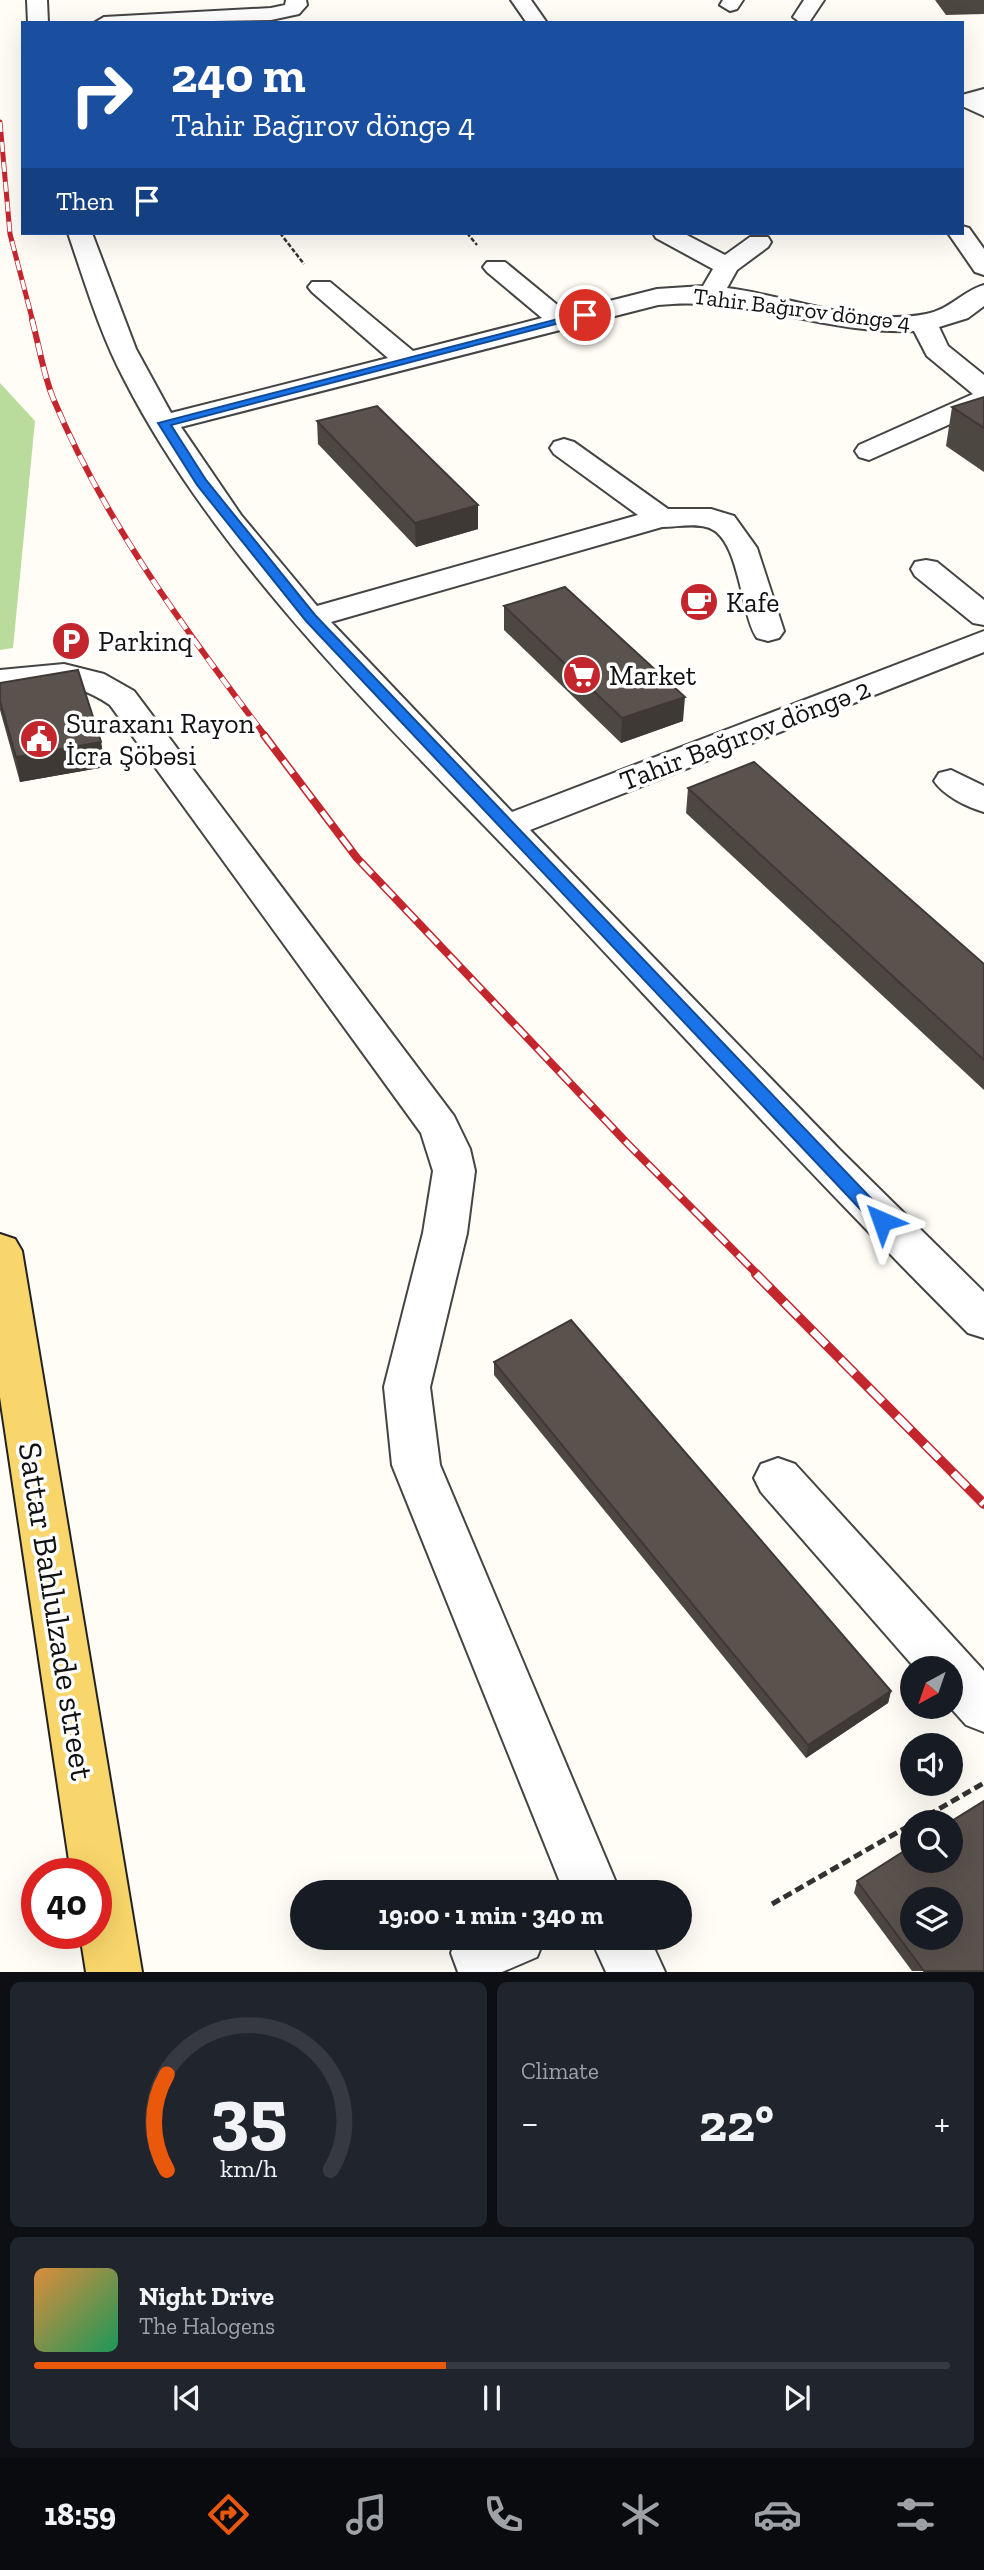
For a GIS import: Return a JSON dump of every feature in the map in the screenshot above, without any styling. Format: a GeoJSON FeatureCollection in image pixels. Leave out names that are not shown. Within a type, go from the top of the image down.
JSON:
{"type":"FeatureCollection","features":[{"type":"Feature","properties":{"kind":"main road","name":"Sattar Bahlulzade street"},"geometry":{"type":"LineString","coordinates":[[0,1251],[114,1972]]}},
{"type":"Feature","properties":{"kind":"street"},"geometry":{"type":"LineString","coordinates":[[37,0],[37,21]]}},
{"type":"Feature","properties":{"kind":"street"},"geometry":{"type":"LineString","coordinates":[[141,21],[271,14],[292,10],[297,5],[296,0]]}},
{"type":"Feature","properties":{"kind":"street"},"geometry":{"type":"LineString","coordinates":[[521,0],[536,21]]}},
{"type":"Feature","properties":{"kind":"street"},"geometry":{"type":"LineString","coordinates":[[89,235],[110,319],[139,383],[201,482],[311,618],[882,1221],[984,1320]]}},
{"type":"Feature","properties":{"kind":"street"},"geometry":{"type":"LineString","coordinates":[[669,235],[727,266]]}},
{"type":"Feature","properties":{"kind":"street"},"geometry":{"type":"LineString","coordinates":[[961,235],[984,267]]}},
{"type":"Feature","properties":{"kind":"street"},"geometry":{"type":"LineString","coordinates":[[711,294],[727,266],[759,242]]}},
{"type":"Feature","properties":{"kind":"street"},"geometry":{"type":"LineString","coordinates":[[496,267],[561,321]]}},
{"type":"Feature","properties":{"kind":"street"},"geometry":{"type":"LineString","coordinates":[[321,287],[408,361]]}},
{"type":"Feature","properties":{"kind":"street","name":"Tahir Bağırov döngə 4"},"geometry":{"type":"LineString","coordinates":[[164,423],[657,298],[711,294],[871,321],[924,323],[955,316],[984,293]]}},
{"type":"Feature","properties":{"kind":"street"},"geometry":{"type":"LineString","coordinates":[[924,323],[936,351],[984,389]]}},
{"type":"Feature","properties":{"kind":"street"},"geometry":{"type":"LineString","coordinates":[[869,451],[984,398]]}},
{"type":"Feature","properties":{"kind":"street"},"geometry":{"type":"LineString","coordinates":[[564,448],[661,518]]}},
{"type":"Feature","properties":{"kind":"street"},"geometry":{"type":"LineString","coordinates":[[311,618],[661,518],[713,517],[730,525],[740,539],[768,631]]}},
{"type":"Feature","properties":{"kind":"street"},"geometry":{"type":"LineString","coordinates":[[926,569],[984,616]]}},
{"type":"Feature","properties":{"kind":"street","name":"Tahir Bağırov döngə 2"},"geometry":{"type":"LineString","coordinates":[[507,826],[984,641]]}},
{"type":"Feature","properties":{"kind":"street"},"geometry":{"type":"LineString","coordinates":[[0,680],[35,673],[80,675],[101,682],[122,698],[439,1127],[454,1171],[445,1233],[407,1387],[416,1465],[587,1880]]}},
{"type":"Feature","properties":{"kind":"street"},"geometry":{"type":"LineString","coordinates":[[951,781],[984,801]]}},
{"type":"Feature","properties":{"kind":"street"},"geometry":{"type":"LineString","coordinates":[[778,1478],[937,1656]]}},
{"type":"Feature","properties":{"kind":"street"},"geometry":{"type":"LineString","coordinates":[[963,1684],[984,1707]]}},
{"type":"Feature","properties":{"kind":"street"},"geometry":{"type":"LineString","coordinates":[[625,1950],[637,1972]]}},
{"type":"Feature","properties":{"kind":"path"},"geometry":{"type":"LineString","coordinates":[[937,1810],[984,1783]]}},
{"type":"Feature","properties":{"kind":"path"},"geometry":{"type":"LineString","coordinates":[[772,1904],[900,1831]]}},
{"type":"Feature","properties":{"kind":"green space"},"geometry":{"type":"Polygon","coordinates":[[[0,383],[35,421],[13,648],[0,650],[0,383]]]}},
{"type":"Feature","properties":{"kind":"building"},"geometry":{"type":"Polygon","coordinates":[[[984,397],[984,428],[952,407],[984,397]]]}},
{"type":"Feature","properties":{"kind":"building"},"geometry":{"type":"Polygon","coordinates":[[[377,406],[478,505],[415,523],[317,421],[377,406]]]}},
{"type":"Feature","properties":{"kind":"building"},"geometry":{"type":"Polygon","coordinates":[[[565,587],[685,697],[622,718],[504,606],[565,587]]]}},
{"type":"Feature","properties":{"kind":"building"},"geometry":{"type":"Polygon","coordinates":[[[78,670],[101,742],[16,757],[0,701],[0,683],[78,670]]]}},
{"type":"Feature","properties":{"kind":"building"},"geometry":{"type":"Polygon","coordinates":[[[754,762],[984,964],[984,1060],[688,788],[754,762]]]}},
{"type":"Feature","properties":{"kind":"building"},"geometry":{"type":"Polygon","coordinates":[[[571,1320],[891,1691],[808,1745],[494,1362],[571,1320]]]}},
{"type":"Feature","properties":{"kind":"building"},"geometry":{"type":"Polygon","coordinates":[[[984,1801],[984,1971],[924,1971],[908,1950],[963,1950],[963,1887],[900,1887],[900,1939],[857,1881],[900,1854],[900,1873],[963,1873],[963,1814],[984,1801]]]}},
{"type":"Feature","properties":{"kind":"railway"},"geometry":{"type":"LineString","coordinates":[[0,122],[10,234],[33,322]]}},
{"type":"Feature","properties":{"kind":"railway"},"geometry":{"type":"LineString","coordinates":[[32,320],[53,398],[97,488],[177,616],[266,737]]}},
{"type":"Feature","properties":{"kind":"railway"},"geometry":{"type":"LineString","coordinates":[[264,735],[357,858],[625,1141],[758,1275]]}},
{"type":"Feature","properties":{"kind":"railway"},"geometry":{"type":"LineString","coordinates":[[756,1274],[984,1504]]}},
{"type":"Feature","properties":{"kind":"place","name":"Kafe"},"geometry":{"type":"Point","coordinates":[699,602]}},
{"type":"Feature","properties":{"kind":"place","name":"Parkinq"},"geometry":{"type":"Point","coordinates":[71,641]}},
{"type":"Feature","properties":{"kind":"place","name":"Market"},"geometry":{"type":"Point","coordinates":[582,675]}},
{"type":"Feature","properties":{"kind":"place","name":"Suraxanı Rayon İcra Şöbəsi"},"geometry":{"type":"Point","coordinates":[39,739]}},
{"type":"Feature","properties":{"kind":"route"},"geometry":{"type":"LineString","coordinates":[[585,315],[164,423],[201,482],[311,618],[882,1221]]}}]}
